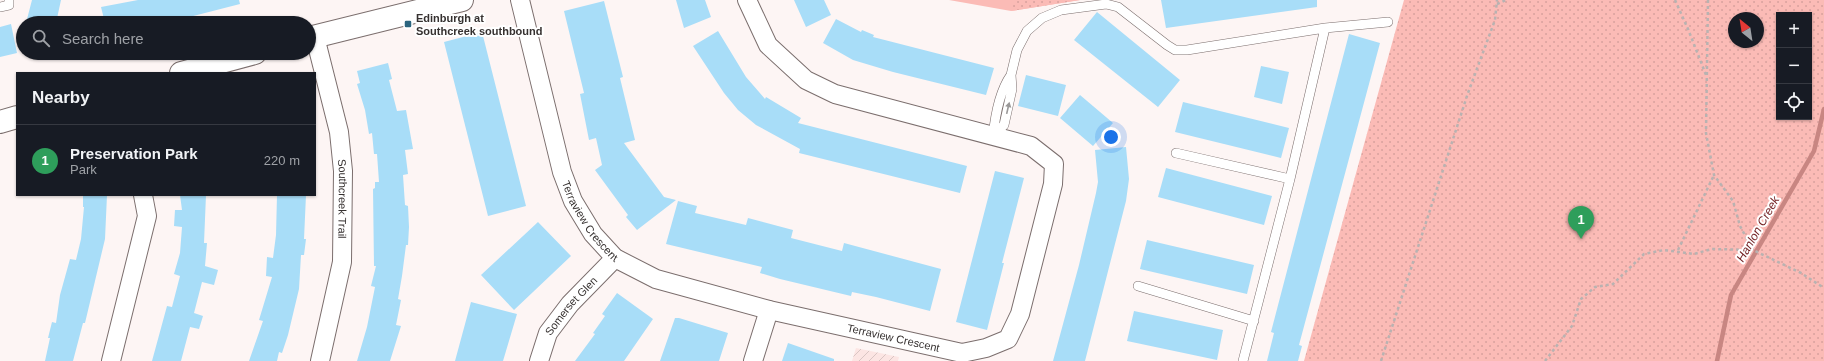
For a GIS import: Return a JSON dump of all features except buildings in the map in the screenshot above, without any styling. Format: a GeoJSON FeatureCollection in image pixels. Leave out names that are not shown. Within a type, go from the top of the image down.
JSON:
{"type":"FeatureCollection","features":[{"type":"Feature","properties":{"kind":"main road"},"geometry":{"type":"LineString","coordinates":[[316,36],[462,0]]}},
{"type":"Feature","properties":{"kind":"main road"},"geometry":{"type":"LineString","coordinates":[[185,72],[228,60]]}},
{"type":"Feature","properties":{"kind":"main road"},"geometry":{"type":"LineString","coordinates":[[0,122],[16,118]]}},
{"type":"Feature","properties":{"kind":"street","name":"Terraview Crescent"},"geometry":{"type":"LineString","coordinates":[[520,0],[562,172],[573,202],[593,234],[615,258],[656,279],[769,310],[960,357],[1008,339],[1020,314],[1053,184],[1054,164],[1031,146],[835,94],[806,80],[768,45],[747,0]]}},
{"type":"Feature","properties":{"kind":"street","name":"Southcreek Trail"},"geometry":{"type":"LineString","coordinates":[[316,51],[339,132],[343,171],[342,262],[320,361]]}},
{"type":"Feature","properties":{"kind":"street"},"geometry":{"type":"LineString","coordinates":[[111,361],[147,216],[142,196]]}},
{"type":"Feature","properties":{"kind":"street","name":"Somerset Glen"},"geometry":{"type":"LineString","coordinates":[[539,361],[548,333],[570,304],[615,258]]}},
{"type":"Feature","properties":{"kind":"street"},"geometry":{"type":"LineString","coordinates":[[753,361],[769,310]]}},
{"type":"Feature","properties":{"kind":"lane"},"geometry":{"type":"LineString","coordinates":[[0,7],[9,5],[9,0]]}},
{"type":"Feature","properties":{"kind":"lane"},"geometry":{"type":"LineString","coordinates":[[993,137],[1004,125],[1012,89],[1011,75],[1017,50],[1027,30],[1042,18],[1061,10],[1106,4],[1118,7],[1175,50],[1187,50],[1325,28],[1388,22]]}},
{"type":"Feature","properties":{"kind":"lane"},"geometry":{"type":"LineString","coordinates":[[1243,361],[1290,178],[1325,28]]}},
{"type":"Feature","properties":{"kind":"lane"},"geometry":{"type":"LineString","coordinates":[[1176,153],[1290,178]]}},
{"type":"Feature","properties":{"kind":"lane"},"geometry":{"type":"LineString","coordinates":[[1138,286],[1254,321]]}},
{"type":"Feature","properties":{"kind":"path"},"geometry":{"type":"LineString","coordinates":[[1381,361],[1468,92],[1496,20],[1497,2],[1506,0]]}},
{"type":"Feature","properties":{"kind":"path"},"geometry":{"type":"LineString","coordinates":[[1675,0],[1707,78]]}},
{"type":"Feature","properties":{"kind":"path"},"geometry":{"type":"LineString","coordinates":[[1708,0],[1706,133],[1714,175],[1733,201],[1740,226],[1754,251]]}},
{"type":"Feature","properties":{"kind":"path"},"geometry":{"type":"LineString","coordinates":[[1678,250],[1714,175]]}},
{"type":"Feature","properties":{"kind":"path"},"geometry":{"type":"LineString","coordinates":[[1546,361],[1572,326],[1581,299],[1595,287],[1613,284],[1644,254],[1664,250],[1678,250],[1694,254],[1712,248],[1754,251],[1801,273],[1824,288]]}},
{"type":"Feature","properties":{"kind":"shaded area"},"geometry":{"type":"Polygon","coordinates":[[[949,0],[1080,0],[1011,11],[949,0]]]}},
{"type":"Feature","properties":{"kind":"shaded area"},"geometry":{"type":"Polygon","coordinates":[[[1015,0],[1080,0],[1011,11],[1015,0]]]}},
{"type":"Feature","properties":{"kind":"shaded area"},"geometry":{"type":"Polygon","coordinates":[[[1404,0],[1824,0],[1824,361],[1304,361],[1404,0]]]}},
{"type":"Feature","properties":{"kind":"shaded area"},"geometry":{"type":"Polygon","coordinates":[[[856,348],[899,357],[898,361],[852,361],[856,348]]]}},
{"type":"Feature","properties":{"kind":"waterway","name":"Hanlon Creek"},"geometry":{"type":"LineString","coordinates":[[1717,361],[1731,295],[1814,151],[1824,109]]}},
{"type":"Feature","properties":{"kind":"place","name":"Edinburgh at Southcreek southbound"},"geometry":{"type":"Point","coordinates":[408,24]}},
{"type":"Feature","properties":{"kind":"place","name":"Preservation Park"},"geometry":{"type":"Point","coordinates":[1581,239]}}]}
